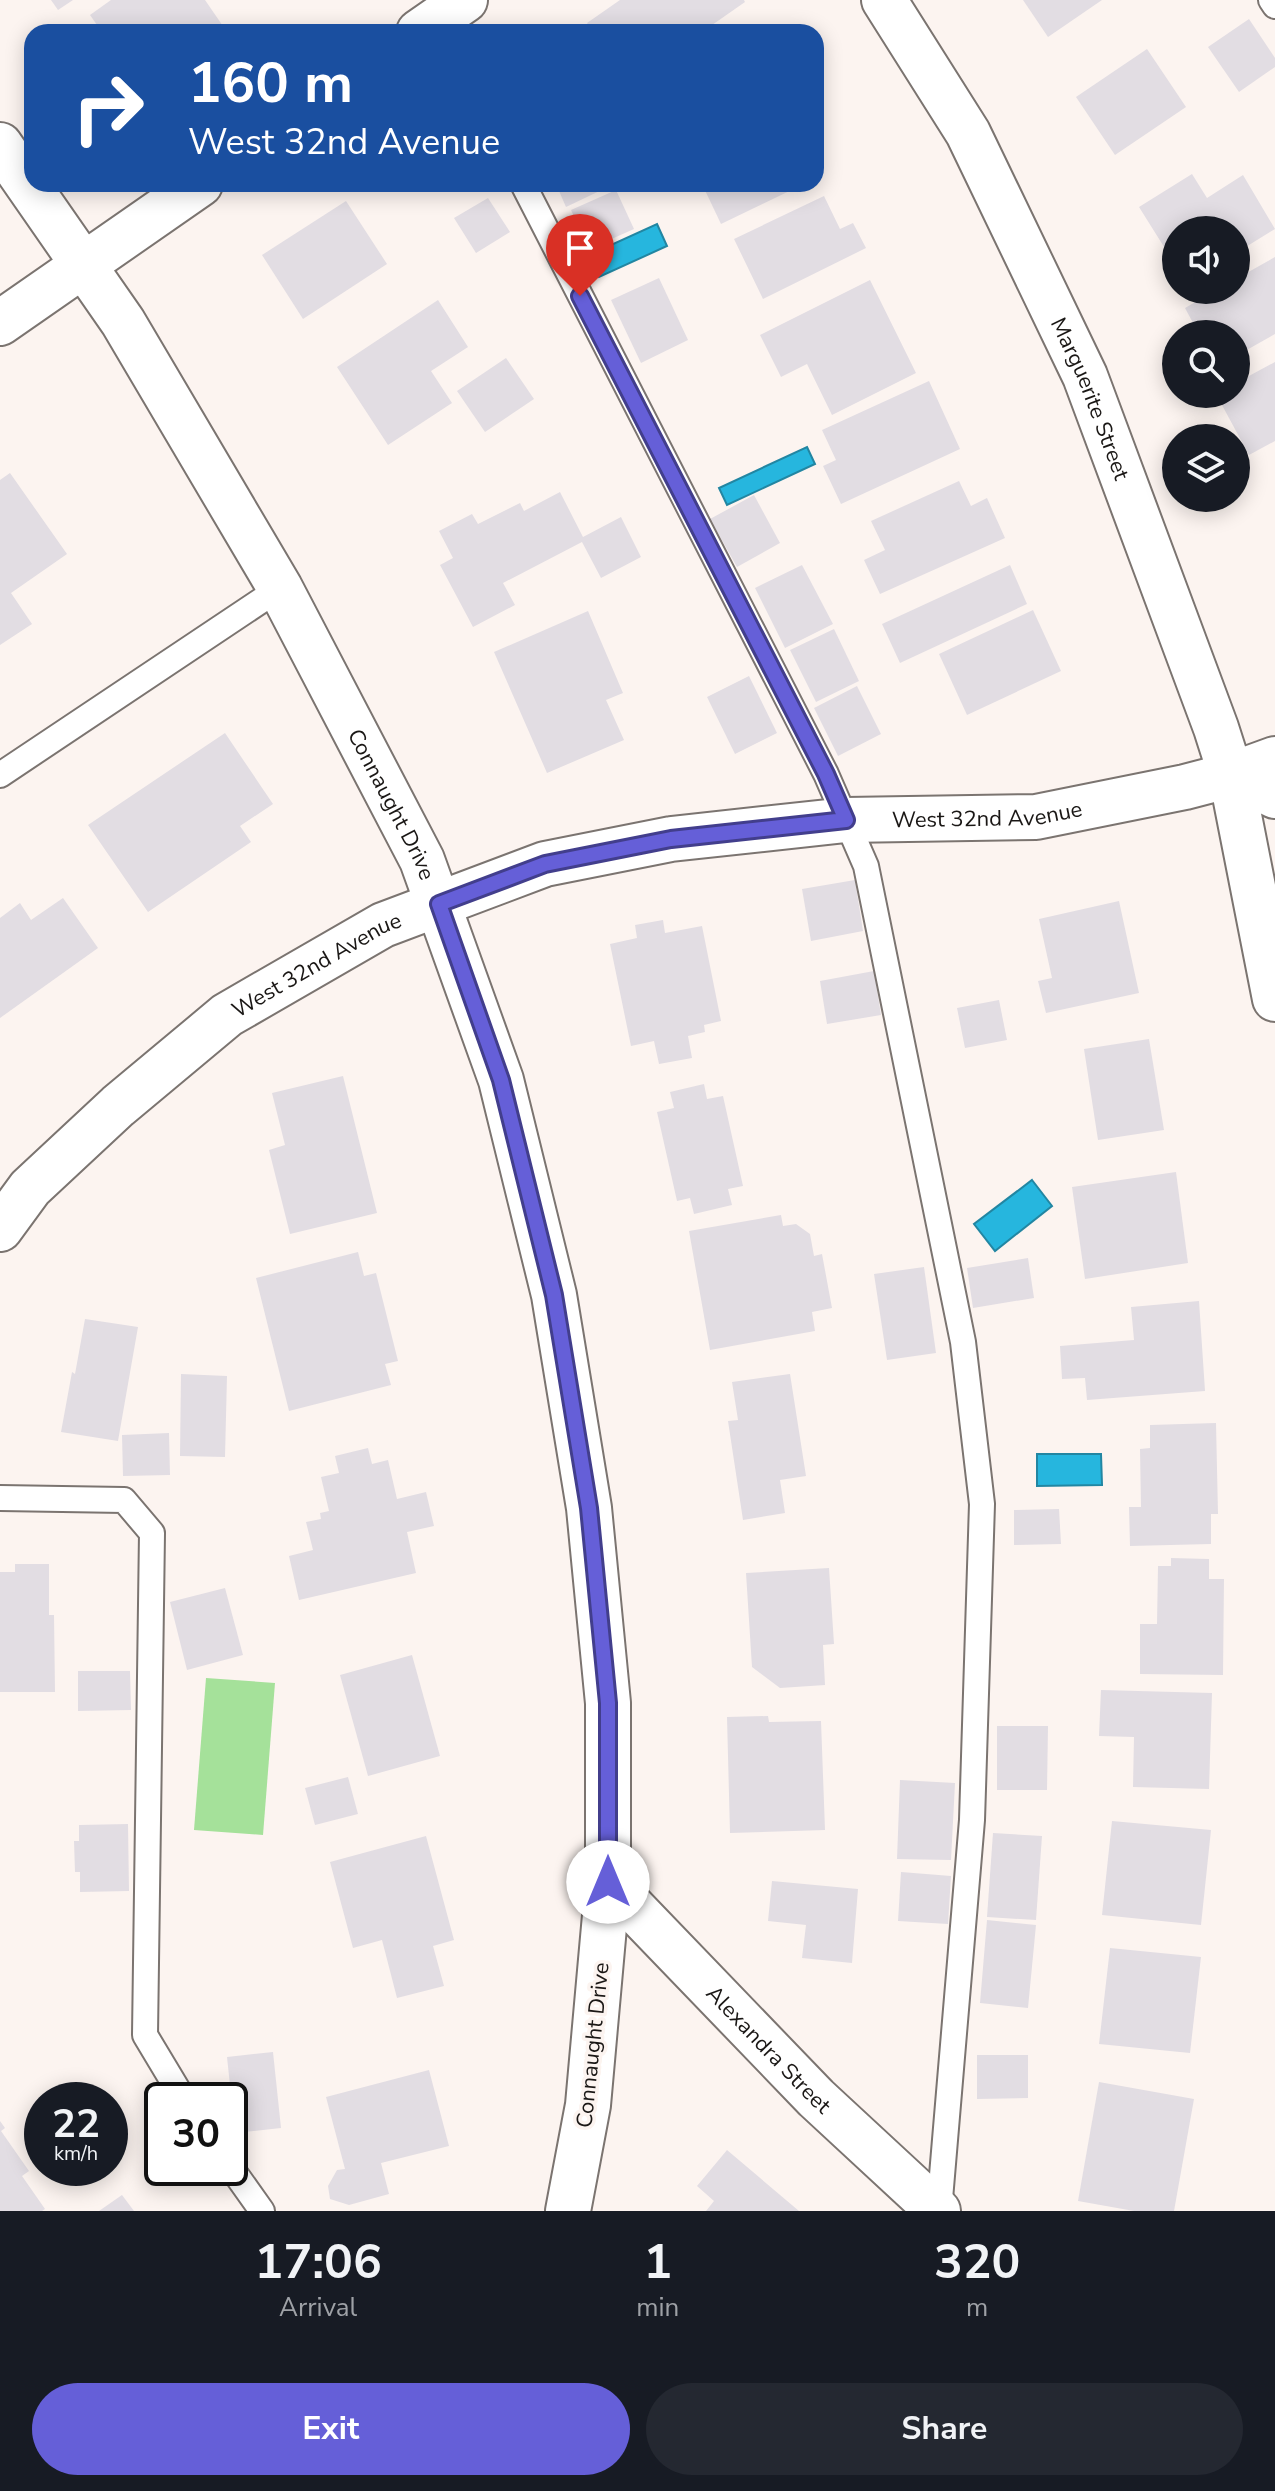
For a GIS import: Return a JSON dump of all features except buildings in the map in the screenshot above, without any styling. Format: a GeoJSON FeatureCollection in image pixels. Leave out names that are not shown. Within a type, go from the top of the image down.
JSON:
{"type":"FeatureCollection","features":[{"type":"Feature","properties":{"kind":"street","name":"Marguerite Street"},"geometry":{"type":"LineString","coordinates":[[884,0],[968,133],[1085,376],[1231,775],[1275,999]]}},
{"type":"Feature","properties":{"kind":"street","name":"Connaught Drive"},"geometry":{"type":"LineString","coordinates":[[0,145],[24,180]]}},
{"type":"Feature","properties":{"kind":"street","name":"Connaught Drive"},"geometry":{"type":"LineString","coordinates":[[33,192],[123,322],[280,588],[422,860],[501,1080],[554,1295],[589,1508],[608,1703],[608,1882],[588,2105],[568,2211]]}},
{"type":"Feature","properties":{"kind":"street"},"geometry":{"type":"LineString","coordinates":[[0,323],[188,192]]}},
{"type":"Feature","properties":{"kind":"street","name":"West 32nd Avenue"},"geometry":{"type":"LineString","coordinates":[[0,1229],[30,1188],[118,1106],[227,1015],[383,925],[545,864],[671,839],[846,820],[1036,817],[1185,787],[1275,759]]}},
{"type":"Feature","properties":{"kind":"street"},"geometry":{"type":"LineString","coordinates":[[1231,775],[1275,796]]}},
{"type":"Feature","properties":{"kind":"street","name":"Alexandra Street"},"geometry":{"type":"LineString","coordinates":[[608,1882],[816,2098],[938,2211]]}},
{"type":"Feature","properties":{"kind":"lane"},"geometry":{"type":"LineString","coordinates":[[1271,0],[1275,6]]}},
{"type":"Feature","properties":{"kind":"lane"},"geometry":{"type":"LineString","coordinates":[[527,192],[826,774],[866,866],[963,1342],[982,1504],[972,1820],[938,2211]]}},
{"type":"Feature","properties":{"kind":"lane"},"geometry":{"type":"LineString","coordinates":[[0,775],[280,588]]}},
{"type":"Feature","properties":{"kind":"lane"},"geometry":{"type":"LineString","coordinates":[[0,1498],[124,1500],[152,1533],[145,2035],[172,2082]]}},
{"type":"Feature","properties":{"kind":"lane"},"geometry":{"type":"LineString","coordinates":[[244,2186],[262,2211]]}},
{"type":"Feature","properties":{"kind":"green space"},"geometry":{"type":"Polygon","coordinates":[[[206,1678],[275,1683],[263,1835],[194,1830],[206,1678]]]}},
{"type":"Feature","properties":{"kind":"water"},"geometry":{"type":"Polygon","coordinates":[[[657,224],[667,246],[599,277],[589,255],[657,224]]]}},
{"type":"Feature","properties":{"kind":"water"},"geometry":{"type":"Polygon","coordinates":[[[807,447],[815,464],[727,505],[719,488],[807,447]]]}},
{"type":"Feature","properties":{"kind":"water"},"geometry":{"type":"Polygon","coordinates":[[[1032,1180],[1052,1206],[995,1251],[974,1224],[1032,1180]]]}},
{"type":"Feature","properties":{"kind":"water"},"geometry":{"type":"Polygon","coordinates":[[[1037,1454],[1101,1454],[1102,1485],[1037,1486],[1037,1454]]]}},
{"type":"Feature","properties":{"kind":"route"},"geometry":{"type":"LineString","coordinates":[[580,296],[826,774],[846,820],[671,839],[545,864],[439,904],[501,1080],[554,1295],[589,1508],[608,1703],[608,1882]]}}]}
